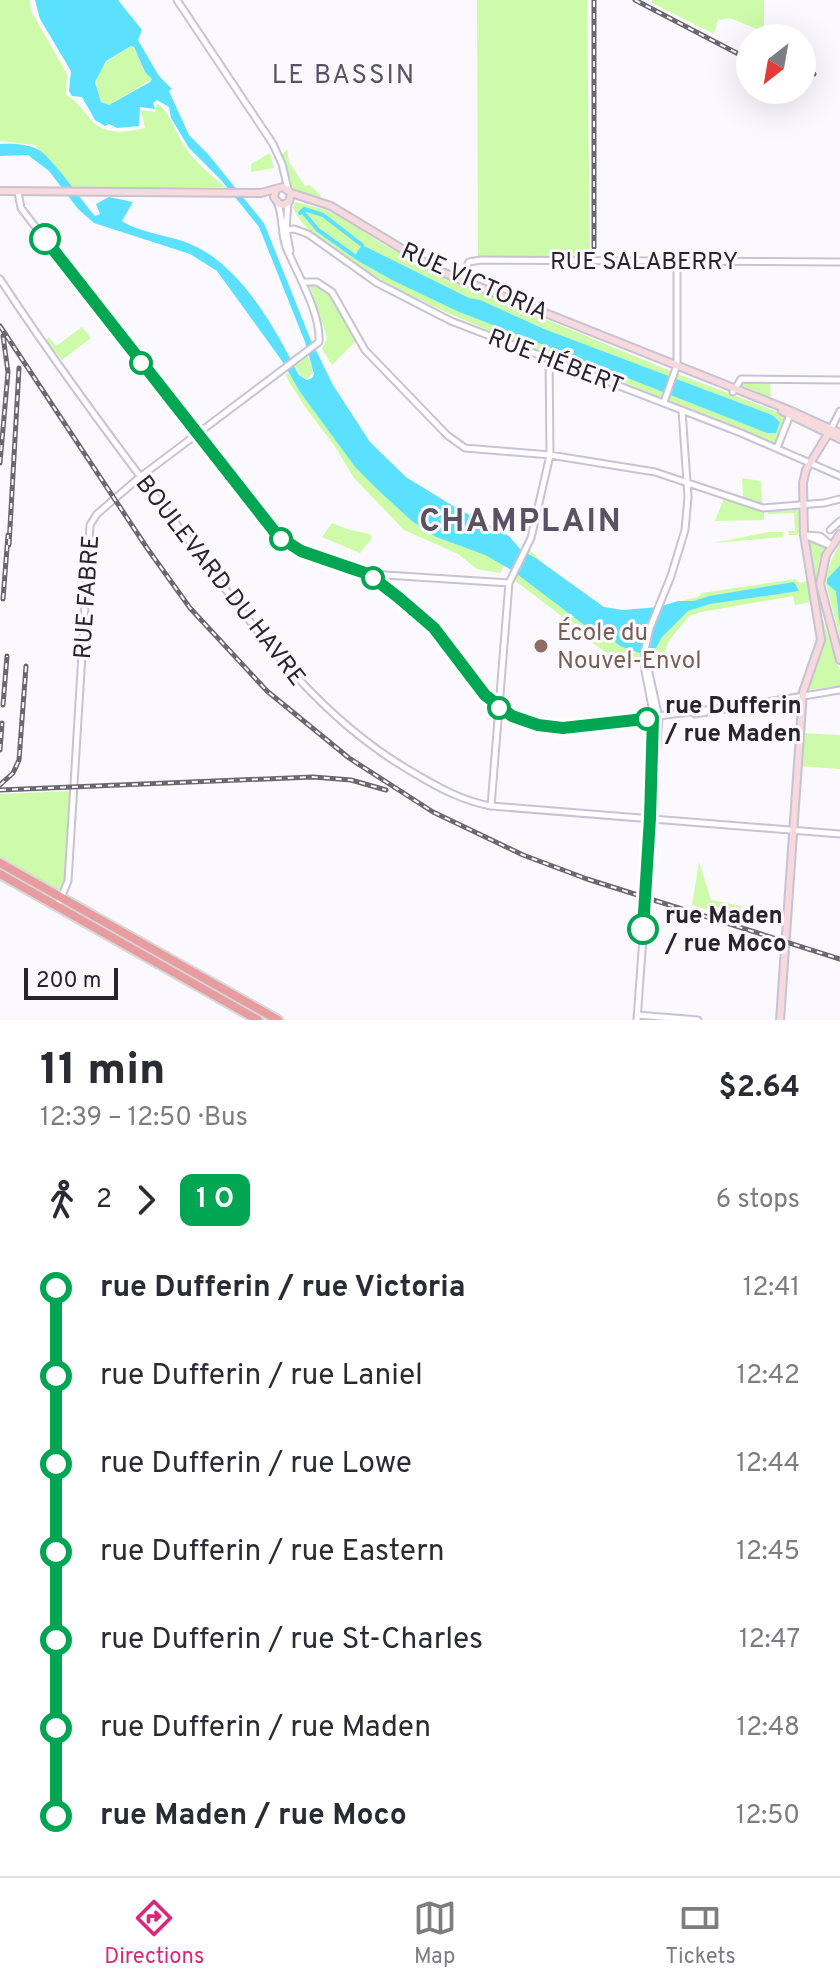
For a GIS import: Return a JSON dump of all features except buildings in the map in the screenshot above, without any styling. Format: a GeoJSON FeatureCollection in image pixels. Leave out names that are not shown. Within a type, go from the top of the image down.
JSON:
{"type":"FeatureCollection","features":[{"type":"Feature","properties":{"kind":"highway"},"geometry":{"type":"LineString","coordinates":[[0,863],[258,1020]]}},
{"type":"Feature","properties":{"kind":"highway"},"geometry":{"type":"LineString","coordinates":[[0,874],[60,902],[278,1020]]}},
{"type":"Feature","properties":{"kind":"main road"},"geometry":{"type":"LineString","coordinates":[[276,201],[278,189]]}},
{"type":"Feature","properties":{"kind":"main road"},"geometry":{"type":"LineString","coordinates":[[0,191],[261,193],[278,189],[289,196]]}},
{"type":"Feature","properties":{"kind":"main road"},"geometry":{"type":"LineString","coordinates":[[261,193],[276,201],[289,196]]}},
{"type":"Feature","properties":{"kind":"main road","name":"RUE VICTORIA"},"geometry":{"type":"LineString","coordinates":[[289,196],[339,210],[413,257],[460,280],[840,436]]}},
{"type":"Feature","properties":{"kind":"main road","name":"RUE VICTORIA"},"geometry":{"type":"LineString","coordinates":[[733,390],[829,431]]}},
{"type":"Feature","properties":{"kind":"main road"},"geometry":{"type":"LineString","coordinates":[[780,1020],[803,696],[821,640],[801,505],[804,475],[829,431]]}},
{"type":"Feature","properties":{"kind":"main road"},"geometry":{"type":"LineString","coordinates":[[840,534],[824,562],[820,584],[840,660]]}},
{"type":"Feature","properties":{"kind":"street","name":"RUE FABRE"},"geometry":{"type":"LineString","coordinates":[[177,0],[268,137],[284,172],[289,196],[284,230]]}},
{"type":"Feature","properties":{"kind":"street"},"geometry":{"type":"LineString","coordinates":[[278,189],[284,172]]}},
{"type":"Feature","properties":{"kind":"street"},"geometry":{"type":"LineString","coordinates":[[18,192],[24,213],[278,536],[301,551],[368,574],[509,583]]}},
{"type":"Feature","properties":{"kind":"street","name":"RUE FABRE"},"geometry":{"type":"LineString","coordinates":[[60,902],[68,881],[90,525],[97,514],[140,477],[317,344],[318,329],[291,255],[276,201]]}},
{"type":"Feature","properties":{"kind":"street","name":"RUE HÉBERT"},"geometry":{"type":"LineString","coordinates":[[284,230],[294,229],[308,234],[377,283],[441,316],[665,399],[682,410],[811,461],[840,476]]}},
{"type":"Feature","properties":{"kind":"street","name":"RUE SALABERRY"},"geometry":{"type":"LineString","coordinates":[[460,280],[469,262],[481,260],[840,262]]}},
{"type":"Feature","properties":{"kind":"street"},"geometry":{"type":"LineString","coordinates":[[665,399],[676,370],[677,262]]}},
{"type":"Feature","properties":{"kind":"street","name":"BOULEVARD DU HAVRE"},"geometry":{"type":"LineString","coordinates":[[0,279],[86,407],[248,621],[315,699],[387,757],[455,796],[491,806],[840,834]]}},
{"type":"Feature","properties":{"kind":"street"},"geometry":{"type":"LineString","coordinates":[[302,282],[317,282],[332,292],[365,350],[465,448],[550,455],[655,472],[763,508],[840,499]]}},
{"type":"Feature","properties":{"kind":"street"},"geometry":{"type":"LineString","coordinates":[[491,806],[509,583],[526,549],[540,504],[550,455],[549,358]]}},
{"type":"Feature","properties":{"kind":"street"},"geometry":{"type":"LineString","coordinates":[[733,390],[741,379],[840,380]]}},
{"type":"Feature","properties":{"kind":"street"},"geometry":{"type":"LineString","coordinates":[[682,410],[688,497],[682,542],[650,628],[645,657],[656,718],[637,1017],[698,1020]]}},
{"type":"Feature","properties":{"kind":"street"},"geometry":{"type":"LineString","coordinates":[[829,431],[840,411]]}},
{"type":"Feature","properties":{"kind":"street"},"geometry":{"type":"LineString","coordinates":[[682,422],[693,414]]}},
{"type":"Feature","properties":{"kind":"street"},"geometry":{"type":"LineString","coordinates":[[777,448],[790,415]]}},
{"type":"Feature","properties":{"kind":"street"},"geometry":{"type":"LineString","coordinates":[[673,478],[681,474],[684,466]]}},
{"type":"Feature","properties":{"kind":"street"},"geometry":{"type":"LineString","coordinates":[[688,497],[696,489],[703,488]]}},
{"type":"Feature","properties":{"kind":"street"},"geometry":{"type":"LineString","coordinates":[[830,530],[840,521]]}},
{"type":"Feature","properties":{"kind":"street"},"geometry":{"type":"LineString","coordinates":[[804,535],[820,536],[832,546]]}},
{"type":"Feature","properties":{"kind":"street"},"geometry":{"type":"LineString","coordinates":[[368,574],[426,619],[485,695],[500,709],[522,720],[556,727],[656,718],[840,690]]}},
{"type":"Feature","properties":{"kind":"street"},"geometry":{"type":"LineString","coordinates":[[485,695],[493,694],[502,687]]}},
{"type":"Feature","properties":{"kind":"green space"},"geometry":{"type":"Polygon","coordinates":[[[0,0],[30,0],[31,11],[67,74],[66,95],[94,123],[112,131],[145,128],[141,110],[155,112],[157,103],[166,112],[192,156],[226,187],[73,188],[35,145],[0,141],[0,0]]]}},
{"type":"Feature","properties":{"kind":"green space"},"geometry":{"type":"Polygon","coordinates":[[[477,0],[587,0],[590,257],[478,257],[477,0]]]}},
{"type":"Feature","properties":{"kind":"green space"},"geometry":{"type":"Polygon","coordinates":[[[652,0],[764,0],[764,24],[745,24],[730,18],[718,20],[714,34],[652,3],[652,0]]]}},
{"type":"Feature","properties":{"kind":"green space"},"geometry":{"type":"Polygon","coordinates":[[[131,46],[152,79],[109,105],[101,102],[96,82],[98,75],[107,62],[131,46]]]}},
{"type":"Feature","properties":{"kind":"green space"},"geometry":{"type":"Polygon","coordinates":[[[287,149],[289,162],[305,186],[310,185],[320,198],[300,193],[291,185],[282,155],[287,149]]]}},
{"type":"Feature","properties":{"kind":"green space"},"geometry":{"type":"Polygon","coordinates":[[[270,153],[274,168],[251,172],[251,164],[270,153]]]}},
{"type":"Feature","properties":{"kind":"green space"},"geometry":{"type":"Polygon","coordinates":[[[295,202],[343,217],[376,240],[460,284],[786,415],[775,445],[426,303],[341,257],[311,232],[293,208],[295,202]]]}},
{"type":"Feature","properties":{"kind":"green space"},"geometry":{"type":"Polygon","coordinates":[[[312,283],[334,299],[356,341],[332,365],[322,349],[327,337],[309,284],[312,283]]]}},
{"type":"Feature","properties":{"kind":"green space"},"geometry":{"type":"Polygon","coordinates":[[[82,327],[91,338],[62,360],[46,340],[49,337],[56,346],[82,327]]]}},
{"type":"Feature","properties":{"kind":"green space"},"geometry":{"type":"Polygon","coordinates":[[[307,353],[313,373],[307,379],[300,375],[294,363],[307,353]]]}},
{"type":"Feature","properties":{"kind":"green space"},"geometry":{"type":"Polygon","coordinates":[[[288,372],[355,467],[413,522],[436,537],[485,555],[504,566],[500,573],[477,569],[458,554],[404,530],[354,478],[303,404],[285,375],[288,372]]]}},
{"type":"Feature","properties":{"kind":"green space"},"geometry":{"type":"Polygon","coordinates":[[[770,377],[771,403],[734,388],[738,382],[770,377]]]}},
{"type":"Feature","properties":{"kind":"green space"},"geometry":{"type":"Polygon","coordinates":[[[742,478],[761,481],[762,504],[743,499],[742,478]]]}},
{"type":"Feature","properties":{"kind":"green space"},"geometry":{"type":"Polygon","coordinates":[[[724,498],[764,511],[764,520],[715,521],[724,498]]]}},
{"type":"Feature","properties":{"kind":"green space"},"geometry":{"type":"Polygon","coordinates":[[[796,509],[799,512],[800,532],[796,535],[789,535],[788,531],[795,531],[794,513],[767,514],[769,510],[796,509]]]}},
{"type":"Feature","properties":{"kind":"green space"},"geometry":{"type":"Polygon","coordinates":[[[332,523],[370,534],[372,538],[360,553],[322,537],[332,523]]]}},
{"type":"Feature","properties":{"kind":"green space"},"geometry":{"type":"Polygon","coordinates":[[[783,532],[783,537],[713,543],[783,532]]]}},
{"type":"Feature","properties":{"kind":"green space"},"geometry":{"type":"Polygon","coordinates":[[[806,538],[825,547],[819,561],[818,593],[820,609],[840,671],[840,686],[807,690],[820,650],[806,538]]]}},
{"type":"Feature","properties":{"kind":"green space"},"geometry":{"type":"Polygon","coordinates":[[[840,543],[840,565],[827,579],[827,584],[835,588],[839,601],[840,639],[826,583],[829,567],[840,543]]]}},
{"type":"Feature","properties":{"kind":"green space"},"geometry":{"type":"Polygon","coordinates":[[[529,550],[584,597],[616,610],[652,608],[698,597],[702,593],[795,579],[800,583],[807,581],[811,602],[795,605],[793,596],[701,612],[689,616],[668,642],[664,656],[617,660],[514,580],[529,550]]]}},
{"type":"Feature","properties":{"kind":"green space"},"geometry":{"type":"Polygon","coordinates":[[[800,733],[840,735],[840,769],[798,766],[800,733]]]}},
{"type":"Feature","properties":{"kind":"green space"},"geometry":{"type":"Polygon","coordinates":[[[72,791],[65,883],[58,891],[0,859],[0,794],[72,791]]]}},
{"type":"Feature","properties":{"kind":"green space"},"geometry":{"type":"Polygon","coordinates":[[[699,862],[711,900],[741,906],[740,920],[692,905],[699,862]]]}},
{"type":"Feature","properties":{"kind":"water"},"geometry":{"type":"Polygon","coordinates":[[[35,0],[118,0],[142,30],[138,40],[159,76],[172,89],[169,91],[189,135],[264,223],[310,338],[333,385],[370,442],[406,477],[509,536],[521,550],[604,607],[623,610],[659,607],[678,601],[694,601],[794,582],[799,591],[710,604],[688,611],[662,637],[651,657],[620,646],[613,640],[608,643],[513,571],[485,555],[436,537],[413,522],[355,467],[217,271],[190,254],[94,223],[78,209],[49,171],[28,155],[0,156],[0,144],[35,148],[52,162],[95,216],[100,214],[96,204],[109,197],[133,202],[122,221],[188,243],[214,258],[230,271],[257,303],[299,375],[307,380],[312,378],[314,374],[305,342],[259,227],[221,180],[189,148],[171,118],[169,107],[157,100],[153,103],[155,109],[140,107],[139,126],[117,128],[95,120],[82,97],[72,96],[69,91],[71,71],[40,19],[35,0]],[[134,47],[106,61],[95,82],[101,102],[109,105],[152,79],[145,72],[134,47]]]}},
{"type":"Feature","properties":{"kind":"water"},"geometry":{"type":"Polygon","coordinates":[[[362,245],[469,298],[772,415],[780,422],[776,433],[767,433],[457,311],[353,258],[362,245]]]}},
{"type":"Feature","properties":{"kind":"water"},"geometry":{"type":"Polygon","coordinates":[[[840,565],[840,627],[836,591],[827,584],[827,579],[840,565]]]}},
{"type":"Feature","properties":{"kind":"waterway"},"geometry":{"type":"LineString","coordinates":[[300,213],[304,209],[323,215],[362,245]]}},
{"type":"Feature","properties":{"kind":"waterway"},"geometry":{"type":"LineString","coordinates":[[302,211],[318,230],[353,255]]}},
{"type":"Feature","properties":{"kind":"waterway"},"geometry":{"type":"LineString","coordinates":[[72,898],[117,925]]}},
{"type":"Feature","properties":{"kind":"railway"},"geometry":{"type":"LineString","coordinates":[[594,0],[594,247]]}},
{"type":"Feature","properties":{"kind":"railway"},"geometry":{"type":"LineString","coordinates":[[635,0],[736,53]]}},
{"type":"Feature","properties":{"kind":"railway"},"geometry":{"type":"LineString","coordinates":[[0,326],[190,608],[267,691],[349,758],[433,812],[523,855],[587,879],[840,959]]}},
{"type":"Feature","properties":{"kind":"railway"},"geometry":{"type":"LineString","coordinates":[[0,463],[8,372],[3,336]]}},
{"type":"Feature","properties":{"kind":"railway"},"geometry":{"type":"LineString","coordinates":[[9,545],[19,368]]}},
{"type":"Feature","properties":{"kind":"railway"},"geometry":{"type":"LineString","coordinates":[[3,599],[8,535]]}},
{"type":"Feature","properties":{"kind":"railway"},"geometry":{"type":"LineString","coordinates":[[3,705],[7,656]]}},
{"type":"Feature","properties":{"kind":"railway"},"geometry":{"type":"LineString","coordinates":[[0,785],[13,773],[19,760],[26,666]]}},
{"type":"Feature","properties":{"kind":"railway"},"geometry":{"type":"LineString","coordinates":[[0,750],[2,723]]}},
{"type":"Feature","properties":{"kind":"railway"},"geometry":{"type":"LineString","coordinates":[[0,790],[313,777],[351,780],[386,790]]}},
{"type":"Feature","properties":{"kind":"bus line"},"geometry":{"type":"LineString","coordinates":[[45,239],[278,536],[301,551],[368,574],[398,597],[426,619],[485,695],[512,716],[538,725],[563,728],[653,718],[643,929]]}},
{"type":"Feature","properties":{"kind":"place","name":"École du Nouvel-Envol"},"geometry":{"type":"Point","coordinates":[541,646]}},
{"type":"Feature","properties":{"kind":"place","name":"rue Dufferin / rue Maden"},"geometry":{"type":"Point","coordinates":[647,719]}},
{"type":"Feature","properties":{"kind":"place","name":"rue Maden / rue Moco"},"geometry":{"type":"Point","coordinates":[643,929]}},
{"type":"Feature","properties":{"kind":"district","name":"LE BASSIN"},"geometry":{"type":"Point","coordinates":[344,74]}},
{"type":"Feature","properties":{"kind":"district","name":"CHAMPLAIN"},"geometry":{"type":"Point","coordinates":[521,520]}}]}
